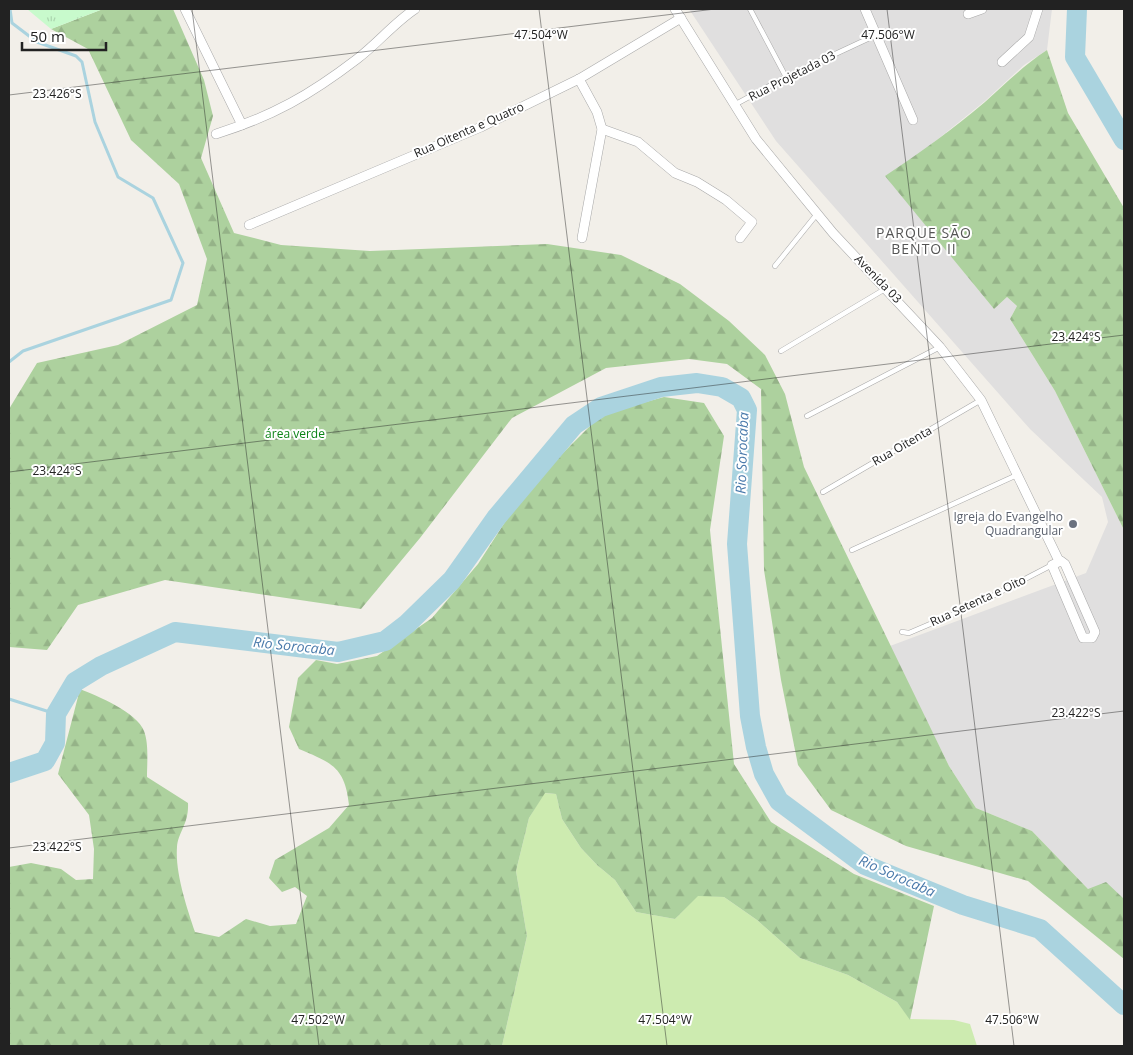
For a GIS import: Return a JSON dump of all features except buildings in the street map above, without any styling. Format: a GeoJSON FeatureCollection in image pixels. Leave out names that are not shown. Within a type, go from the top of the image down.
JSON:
{"type":"FeatureCollection","features":[{"type":"Feature","properties":{"kind":"street"},"geometry":{"type":"LineString","coordinates":[[185,9],[242,125]]}},
{"type":"Feature","properties":{"kind":"street"},"geometry":{"type":"LineString","coordinates":[[216,134],[280,111],[302,98],[359,58],[400,19],[415,9]]}},
{"type":"Feature","properties":{"kind":"street","name":"Avenida 03"},"geometry":{"type":"LineString","coordinates":[[675,9],[736,104],[756,139],[817,214],[940,347],[981,400],[1017,474],[1055,563]]}},
{"type":"Feature","properties":{"kind":"street"},"geometry":{"type":"LineString","coordinates":[[865,9],[913,120]]}},
{"type":"Feature","properties":{"kind":"street"},"geometry":{"type":"LineString","coordinates":[[968,14],[982,9]]}},
{"type":"Feature","properties":{"kind":"street"},"geometry":{"type":"LineString","coordinates":[[1002,62],[1029,37],[1038,9]]}},
{"type":"Feature","properties":{"kind":"street","name":"Rua Oitenta e Quatro"},"geometry":{"type":"LineString","coordinates":[[249,225],[481,126],[579,79],[681,18]]}},
{"type":"Feature","properties":{"kind":"street"},"geometry":{"type":"LineString","coordinates":[[579,79],[597,112],[602,129],[582,238]]}},
{"type":"Feature","properties":{"kind":"street"},"geometry":{"type":"LineString","coordinates":[[602,129],[638,142],[676,173],[697,182],[732,205],[752,222],[740,238]]}},
{"type":"Feature","properties":{"kind":"street"},"geometry":{"type":"LineString","coordinates":[[1064,561],[1090,617],[1095,632],[1092,638],[1083,638],[1055,563],[1064,561]]}},
{"type":"Feature","properties":{"kind":"lane"},"geometry":{"type":"LineString","coordinates":[[750,9],[786,77]]}},
{"type":"Feature","properties":{"kind":"lane","name":"Rua Projetada 03"},"geometry":{"type":"LineString","coordinates":[[736,104],[786,77],[876,35]]}},
{"type":"Feature","properties":{"kind":"lane"},"geometry":{"type":"LineString","coordinates":[[775,266],[817,214]]}},
{"type":"Feature","properties":{"kind":"lane"},"geometry":{"type":"LineString","coordinates":[[781,351],[887,288]]}},
{"type":"Feature","properties":{"kind":"lane"},"geometry":{"type":"LineString","coordinates":[[807,416],[940,347]]}},
{"type":"Feature","properties":{"kind":"lane","name":"Rua Oitenta"},"geometry":{"type":"LineString","coordinates":[[823,492],[981,400]]}},
{"type":"Feature","properties":{"kind":"lane"},"geometry":{"type":"LineString","coordinates":[[852,550],[1017,474]]}},
{"type":"Feature","properties":{"kind":"lane","name":"Rua Setenta e Oito"},"geometry":{"type":"LineString","coordinates":[[902,632],[909,632],[978,604],[1055,563]]}},
{"type":"Feature","properties":{"kind":"shaded area"},"geometry":{"type":"Polygon","coordinates":[[[689,9],[1052,9],[1047,50],[1024,65],[985,101],[927,148],[886,176],[994,309],[1007,297],[1017,306],[1010,319],[1055,391],[1124,530],[1124,899],[1088,889],[1032,831],[976,808],[949,766],[890,646],[1086,573],[1108,522],[1102,497],[1030,429],[776,141],[689,9]]]}},
{"type":"Feature","properties":{"kind":"green space"},"geometry":{"type":"Polygon","coordinates":[[[27,9],[103,9],[51,29],[27,9]]]}},
{"type":"Feature","properties":{"kind":"green space","name":"área verde"},"geometry":{"type":"Polygon","coordinates":[[[103,9],[173,9],[204,80],[213,116],[201,158],[234,233],[281,245],[370,251],[547,244],[621,255],[680,284],[729,321],[765,355],[785,394],[804,467],[949,766],[976,808],[1032,831],[1088,889],[1106,882],[1124,899],[1124,959],[1028,881],[906,846],[831,810],[798,765],[781,680],[764,570],[761,389],[727,364],[689,359],[606,368],[512,418],[420,538],[361,609],[165,580],[78,605],[47,650],[9,647],[9,409],[37,363],[118,345],[197,305],[207,259],[179,184],[131,140],[88,49],[51,29],[103,9]]]}},
{"type":"Feature","properties":{"kind":"green space"},"geometry":{"type":"Polygon","coordinates":[[[1047,50],[1068,113],[1124,208],[1124,530],[1055,391],[1010,319],[1017,306],[1007,297],[994,309],[885,176],[961,122],[1023,68],[1047,50]]]}},
{"type":"Feature","properties":{"kind":"green space"},"geometry":{"type":"Polygon","coordinates":[[[664,397],[704,403],[724,436],[710,530],[734,764],[771,822],[854,874],[934,906],[910,1020],[897,1002],[848,975],[800,958],[757,920],[724,897],[698,896],[675,919],[636,912],[615,880],[581,848],[562,819],[556,794],[545,793],[529,818],[516,871],[527,936],[502,1046],[9,1046],[9,867],[31,863],[61,869],[76,880],[93,879],[94,849],[89,815],[58,774],[80,689],[125,711],[140,724],[147,742],[147,777],[188,803],[187,817],[178,842],[177,857],[182,890],[195,932],[219,937],[246,919],[270,926],[296,924],[307,896],[295,887],[282,892],[269,878],[275,860],[329,828],[349,805],[347,792],[340,774],[335,768],[320,758],[299,749],[289,727],[298,678],[316,660],[337,664],[377,656],[432,618],[478,564],[505,522],[546,470],[602,414],[664,397]]]}},
{"type":"Feature","properties":{"kind":"green space"},"geometry":{"type":"Polygon","coordinates":[[[544,793],[556,794],[562,819],[581,848],[615,880],[636,912],[675,919],[698,895],[724,897],[757,920],[800,958],[848,975],[897,1002],[910,1019],[954,1020],[970,1024],[977,1046],[502,1046],[527,936],[516,871],[529,818],[544,793]]]}},
{"type":"Feature","properties":{"kind":"waterway"},"geometry":{"type":"LineString","coordinates":[[9,362],[23,351],[171,300],[183,263],[153,198],[118,177],[95,122],[82,62],[76,56],[37,42],[12,23],[10,9]]}},
{"type":"Feature","properties":{"kind":"waterway","name":"Rio Sorocaba"},"geometry":{"type":"LineString","coordinates":[[1077,9],[1075,57],[1124,140]]}},
{"type":"Feature","properties":{"kind":"waterway","name":"Rio Sorocaba"},"geometry":{"type":"LineString","coordinates":[[9,773],[45,761],[55,743],[56,714],[75,682],[101,666],[175,632],[338,652],[385,641],[407,624],[452,580],[496,518],[574,425],[601,407],[661,387],[697,383],[722,387],[741,398],[747,410],[737,544],[750,716],[764,774],[779,801],[865,865],[963,905],[1040,929],[1124,1005]]}},
{"type":"Feature","properties":{"kind":"waterway"},"geometry":{"type":"LineString","coordinates":[[9,699],[56,714]]}},
{"type":"Feature","properties":{"kind":"place","name":"Igreja do Evangelho Quadrangular"},"geometry":{"type":"Point","coordinates":[1073,524]}},
{"type":"Feature","properties":{"kind":"district","name":"PARQUE SÃO BENTO II"},"geometry":{"type":"Point","coordinates":[924,242]}}]}
